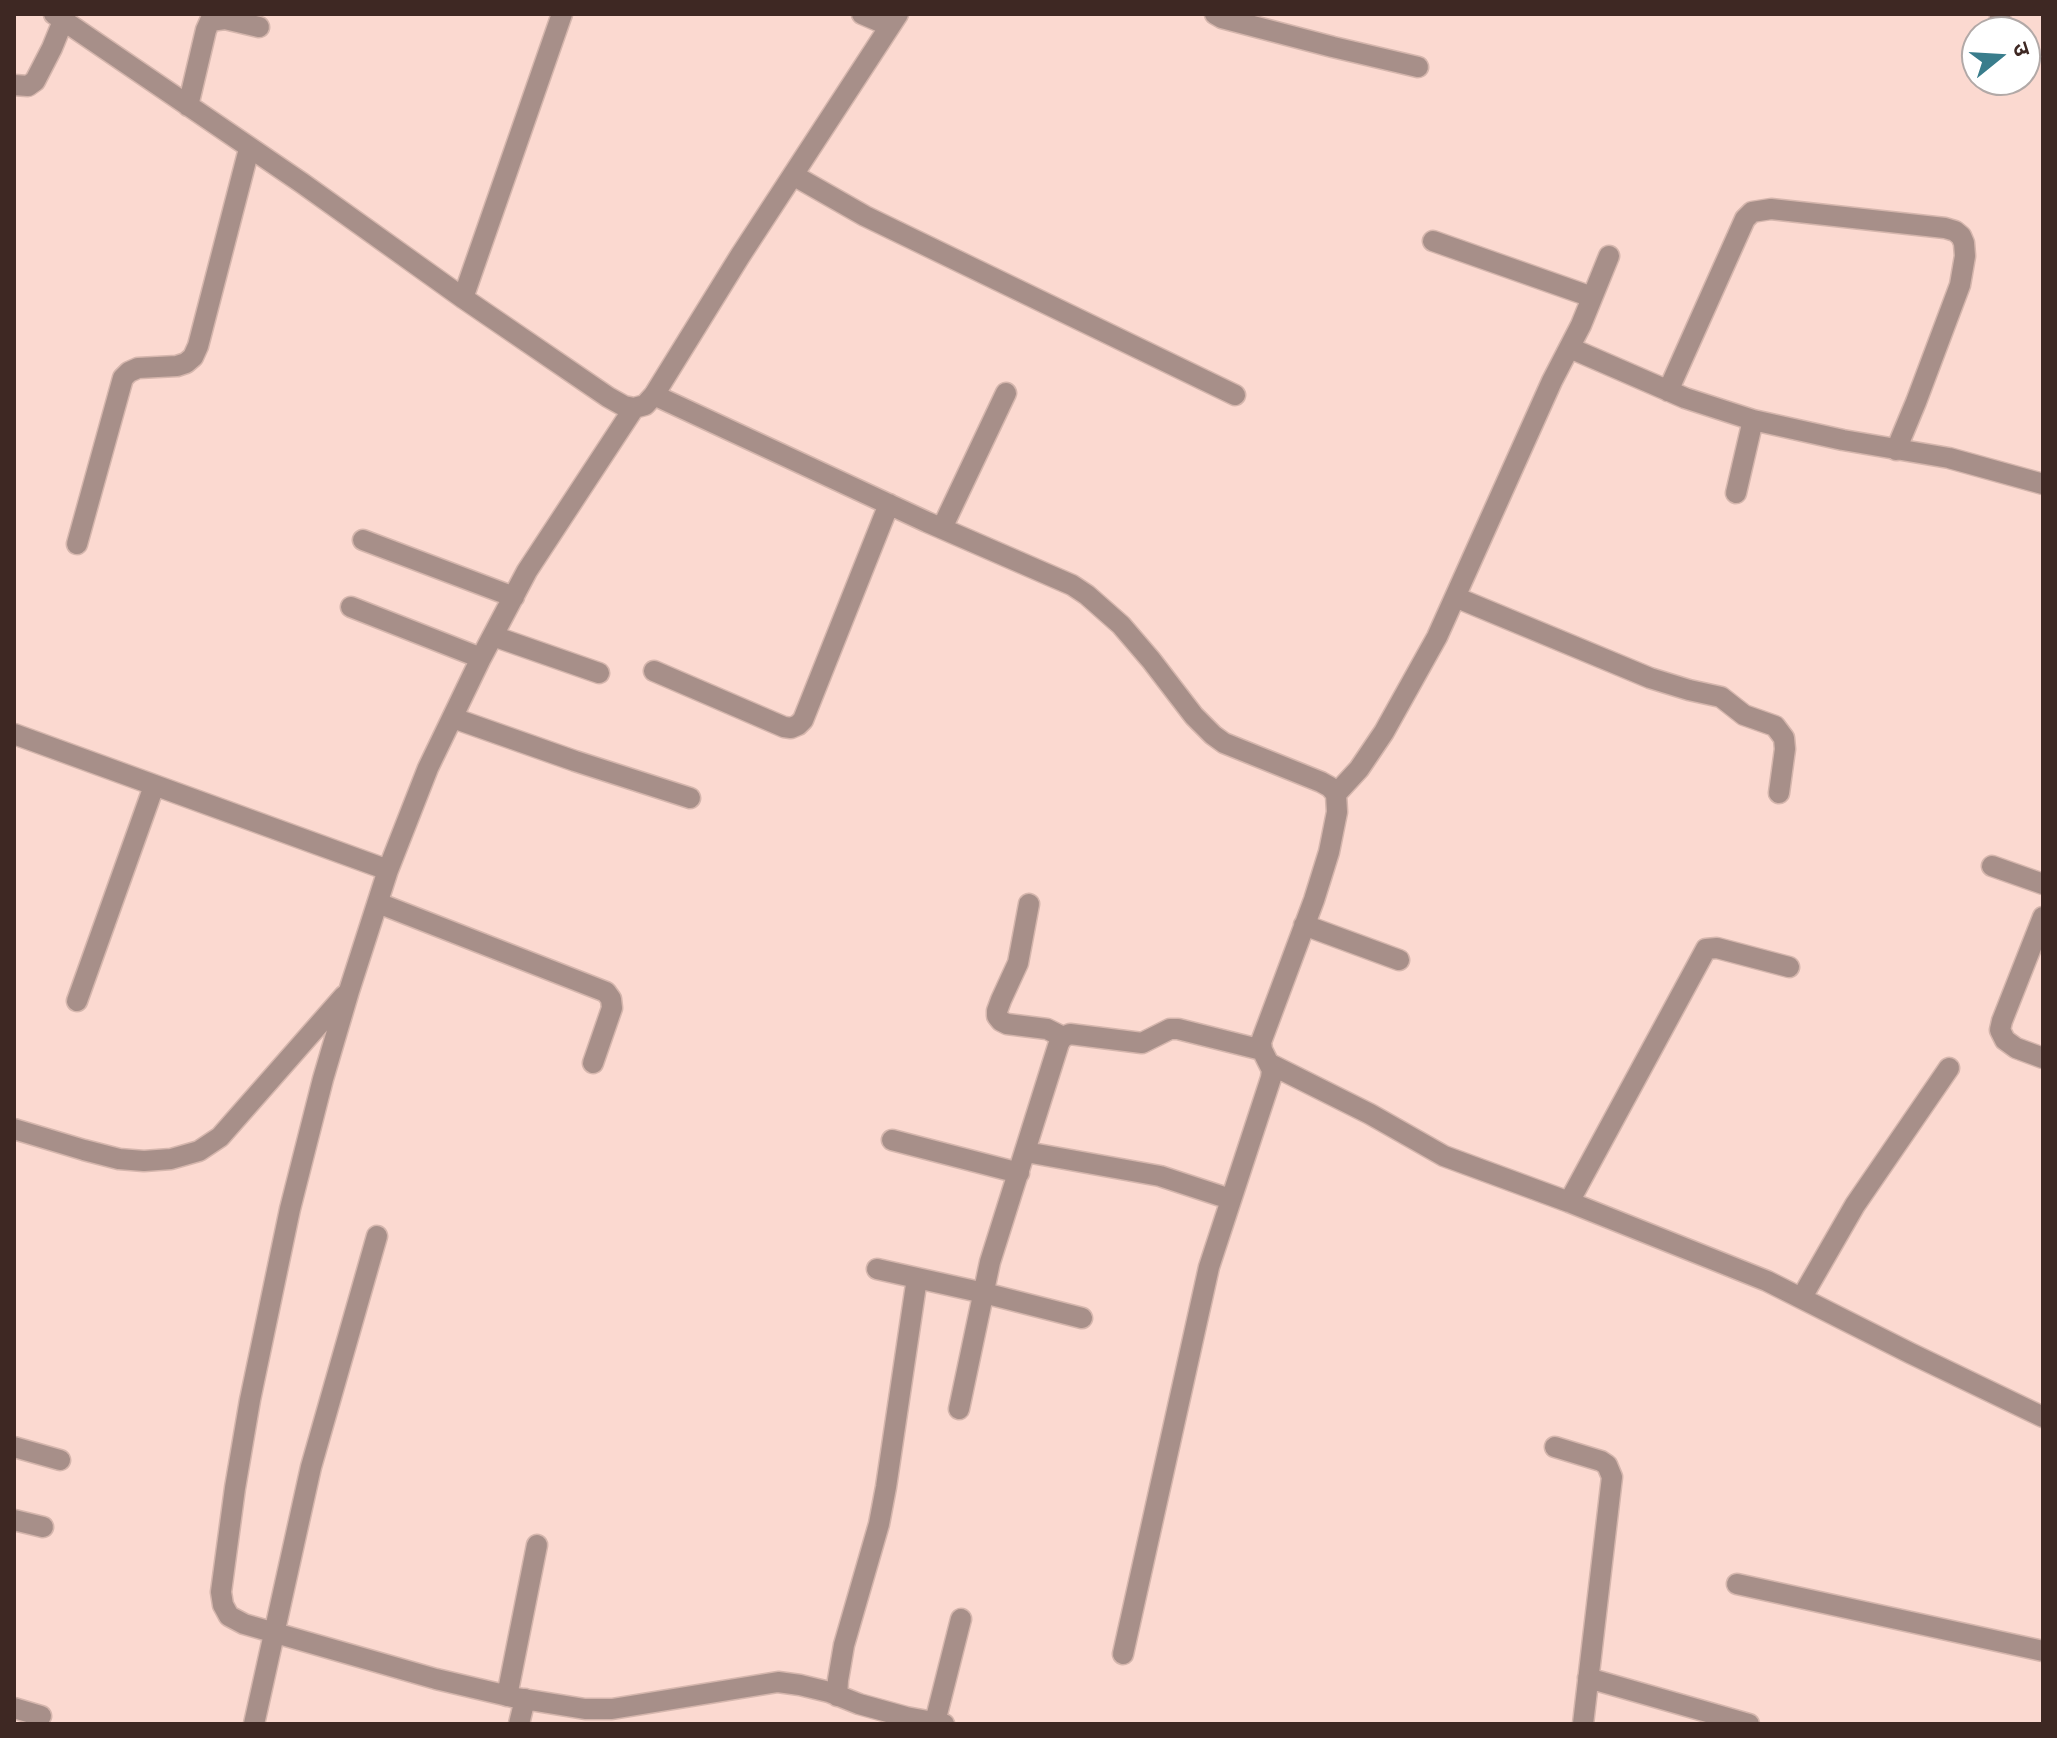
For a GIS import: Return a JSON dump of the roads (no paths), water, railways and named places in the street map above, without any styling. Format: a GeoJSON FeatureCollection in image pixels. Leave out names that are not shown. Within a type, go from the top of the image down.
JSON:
{"type":"FeatureCollection","features":[{"type":"Feature","properties":{"kind":"street"},"geometry":{"type":"LineString","coordinates":[[463,298],[562,14]]}},
{"type":"Feature","properties":{"kind":"street"},"geometry":{"type":"LineString","coordinates":[[14,85],[28,86],[35,81],[52,48],[59,17],[608,397],[634,408],[645,405],[654,395],[894,20],[862,14]]}},
{"type":"Feature","properties":{"kind":"street"},"geometry":{"type":"LineString","coordinates":[[1215,14],[1305,40],[1418,67]]}},
{"type":"Feature","properties":{"kind":"street"},"geometry":{"type":"LineString","coordinates":[[188,106],[210,21],[225,19],[259,27]]}},
{"type":"Feature","properties":{"kind":"street"},"geometry":{"type":"LineString","coordinates":[[77,544],[123,378],[138,368],[186,363],[198,346],[249,149]]}},
{"type":"Feature","properties":{"kind":"street"},"geometry":{"type":"LineString","coordinates":[[793,175],[865,216],[1235,395]]}},
{"type":"Feature","properties":{"kind":"street"},"geometry":{"type":"LineString","coordinates":[[1668,391],[1745,219],[1752,212],[1771,209],[1945,228],[1955,231],[1964,243],[1960,285],[1896,450]]}},
{"type":"Feature","properties":{"kind":"street"},"geometry":{"type":"LineString","coordinates":[[1433,241],[1592,297]]}},
{"type":"Feature","properties":{"kind":"street"},"geometry":{"type":"LineString","coordinates":[[1336,794],[1359,769],[1418,674],[1570,348],[1609,256]]}},
{"type":"Feature","properties":{"kind":"street"},"geometry":{"type":"LineString","coordinates":[[1570,348],[1668,391],[1753,420],[1949,458],[2043,484]]}},
{"type":"Feature","properties":{"kind":"street"},"geometry":{"type":"LineString","coordinates":[[942,528],[1006,393]]}},
{"type":"Feature","properties":{"kind":"street"},"geometry":{"type":"LineString","coordinates":[[654,395],[1055,577],[1087,595],[1121,625],[1213,735],[1224,743],[1321,782],[1336,794],[1337,812],[1329,852],[1261,1042],[1271,1078],[1209,1267],[1123,1654]]}},
{"type":"Feature","properties":{"kind":"street"},"geometry":{"type":"LineString","coordinates":[[634,408],[527,571],[422,781],[388,870],[323,1079],[290,1209],[235,1488],[221,1592],[223,1605],[229,1616],[244,1624],[436,1679],[611,1716],[778,1682],[800,1685],[906,1717],[940,1723],[961,1619]]}},
{"type":"Feature","properties":{"kind":"street"},"geometry":{"type":"LineString","coordinates":[[1736,493],[1753,420]]}},
{"type":"Feature","properties":{"kind":"street"},"geometry":{"type":"LineString","coordinates":[[654,671],[784,727],[798,725],[803,720],[889,504]]}},
{"type":"Feature","properties":{"kind":"street"},"geometry":{"type":"LineString","coordinates":[[363,540],[514,597]]}},
{"type":"Feature","properties":{"kind":"street"},"geometry":{"type":"LineString","coordinates":[[1455,597],[1650,678],[1721,697],[1744,715],[1775,726],[1784,738],[1785,749],[1779,793]]}},
{"type":"Feature","properties":{"kind":"street"},"geometry":{"type":"LineString","coordinates":[[351,607],[481,658]]}},
{"type":"Feature","properties":{"kind":"street"},"geometry":{"type":"LineString","coordinates":[[493,636],[599,673]]}},
{"type":"Feature","properties":{"kind":"street"},"geometry":{"type":"LineString","coordinates":[[453,718],[690,798]]}},
{"type":"Feature","properties":{"kind":"street"},"geometry":{"type":"LineString","coordinates":[[14,734],[388,870]]}},
{"type":"Feature","properties":{"kind":"street"},"geometry":{"type":"LineString","coordinates":[[77,1001],[154,786]]}},
{"type":"Feature","properties":{"kind":"street"},"geometry":{"type":"LineString","coordinates":[[1992,866],[2043,884]]}},
{"type":"Feature","properties":{"kind":"street"},"geometry":{"type":"LineString","coordinates":[[378,903],[606,992],[612,1008],[593,1063]]}},
{"type":"Feature","properties":{"kind":"street"},"geometry":{"type":"LineString","coordinates":[[1029,904],[1018,963],[997,1016],[1007,1024],[1047,1029],[1063,1037]]}},
{"type":"Feature","properties":{"kind":"street"},"geometry":{"type":"LineString","coordinates":[[2043,917],[2000,1030],[2005,1040],[2016,1048],[2043,1058]]}},
{"type":"Feature","properties":{"kind":"street"},"geometry":{"type":"LineString","coordinates":[[1304,925],[1399,960]]}},
{"type":"Feature","properties":{"kind":"street"},"geometry":{"type":"LineString","coordinates":[[1569,1202],[1706,949],[1717,948],[1789,967]]}},
{"type":"Feature","properties":{"kind":"street"},"geometry":{"type":"LineString","coordinates":[[14,1129],[119,1159],[171,1159],[199,1151],[220,1137],[349,991]]}},
{"type":"Feature","properties":{"kind":"street"},"geometry":{"type":"LineString","coordinates":[[959,1409],[990,1262],[1059,1043],[1070,1034],[1142,1043],[1170,1029],[1178,1029],[1266,1057],[1444,1156],[1730,1265],[1802,1297],[2043,1417]]}},
{"type":"Feature","properties":{"kind":"street"},"geometry":{"type":"LineString","coordinates":[[1802,1297],[1855,1205],[1949,1068]]}},
{"type":"Feature","properties":{"kind":"street"},"geometry":{"type":"LineString","coordinates":[[892,1140],[1019,1173]]}},
{"type":"Feature","properties":{"kind":"street"},"geometry":{"type":"LineString","coordinates":[[1026,1152],[1160,1176],[1230,1199]]}},
{"type":"Feature","properties":{"kind":"street"},"geometry":{"type":"LineString","coordinates":[[254,1724],[311,1467],[377,1236]]}},
{"type":"Feature","properties":{"kind":"street"},"geometry":{"type":"LineString","coordinates":[[877,1269],[1082,1318]]}},
{"type":"Feature","properties":{"kind":"street"},"geometry":{"type":"LineString","coordinates":[[837,1696],[844,1645],[879,1524],[917,1278]]}},
{"type":"Feature","properties":{"kind":"street"},"geometry":{"type":"LineString","coordinates":[[14,1447],[60,1460]]}},
{"type":"Feature","properties":{"kind":"street"},"geometry":{"type":"LineString","coordinates":[[1555,1447],[1601,1461],[1607,1465],[1612,1477],[1583,1724]]}},
{"type":"Feature","properties":{"kind":"street"},"geometry":{"type":"LineString","coordinates":[[14,1520],[43,1527]]}},
{"type":"Feature","properties":{"kind":"street"},"geometry":{"type":"LineString","coordinates":[[519,1724],[516,1698],[537,1545]]}},
{"type":"Feature","properties":{"kind":"street"},"geometry":{"type":"LineString","coordinates":[[1737,1584],[2043,1651]]}},
{"type":"Feature","properties":{"kind":"street"},"geometry":{"type":"LineString","coordinates":[[1588,1678],[1749,1724]]}},
{"type":"Feature","properties":{"kind":"street"},"geometry":{"type":"LineString","coordinates":[[14,1708],[41,1716]]}}]}
